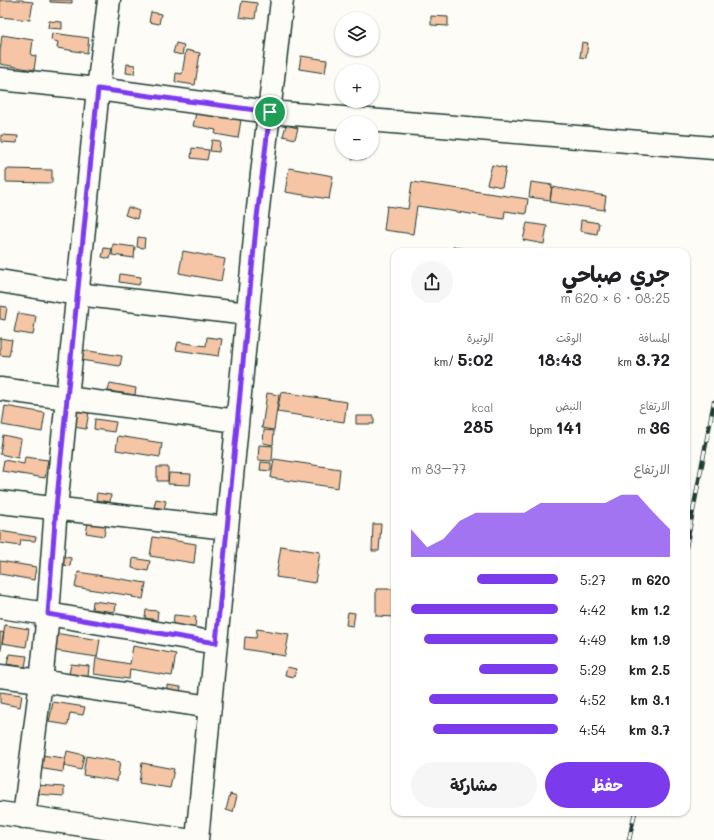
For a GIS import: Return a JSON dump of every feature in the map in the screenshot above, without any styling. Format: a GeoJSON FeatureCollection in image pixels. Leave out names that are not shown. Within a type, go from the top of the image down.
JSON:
{"type":"FeatureCollection","features":[{"type":"Feature","properties":{"kind":"street"},"geometry":{"type":"LineString","coordinates":[[24,817],[48,614],[56,508],[77,294],[98,89],[109,0]]}},
{"type":"Feature","properties":{"kind":"street"},"geometry":{"type":"LineString","coordinates":[[197,840],[257,217],[282,0]]}},
{"type":"Feature","properties":{"kind":"street"},"geometry":{"type":"LineString","coordinates":[[0,79],[98,89],[270,112],[714,148]]}},
{"type":"Feature","properties":{"kind":"street"},"geometry":{"type":"LineString","coordinates":[[0,281],[77,294],[248,314]]}},
{"type":"Feature","properties":{"kind":"street"},"geometry":{"type":"LineString","coordinates":[[0,389],[238,421]]}},
{"type":"Feature","properties":{"kind":"street"},"geometry":{"type":"LineString","coordinates":[[0,502],[227,528]]}},
{"type":"Feature","properties":{"kind":"street"},"geometry":{"type":"LineString","coordinates":[[0,607],[216,643]]}},
{"type":"Feature","properties":{"kind":"street"},"geometry":{"type":"LineString","coordinates":[[0,676],[210,707]]}},
{"type":"Feature","properties":{"kind":"street"},"geometry":{"type":"LineString","coordinates":[[0,813],[185,840]]}},
{"type":"Feature","properties":{"kind":"building"},"geometry":{"type":"Polygon","coordinates":[[[0,0],[23,0],[33,2],[30,20],[0,17],[0,0]]]}},
{"type":"Feature","properties":{"kind":"building"},"geometry":{"type":"Polygon","coordinates":[[[50,0],[72,0],[72,3],[50,2],[50,0]]]}},
{"type":"Feature","properties":{"kind":"building"},"geometry":{"type":"Polygon","coordinates":[[[242,1],[257,3],[255,19],[239,17],[242,1]]]}},
{"type":"Feature","properties":{"kind":"building"},"geometry":{"type":"Polygon","coordinates":[[[151,12],[161,14],[159,24],[149,22],[151,12]]]}},
{"type":"Feature","properties":{"kind":"building"},"geometry":{"type":"Polygon","coordinates":[[[431,16],[448,17],[448,26],[431,25],[431,16]]]}},
{"type":"Feature","properties":{"kind":"building"},"geometry":{"type":"Polygon","coordinates":[[[49,21],[62,22],[62,29],[48,28],[49,21]]]}},
{"type":"Feature","properties":{"kind":"building"},"geometry":{"type":"Polygon","coordinates":[[[52,33],[89,38],[87,53],[57,48],[58,42],[51,40],[52,33]]]}},
{"type":"Feature","properties":{"kind":"building"},"geometry":{"type":"Polygon","coordinates":[[[2,35],[33,40],[31,55],[36,56],[34,70],[0,64],[2,35]]]}},
{"type":"Feature","properties":{"kind":"building"},"geometry":{"type":"Polygon","coordinates":[[[582,42],[588,43],[586,58],[580,57],[582,42]]]}},
{"type":"Feature","properties":{"kind":"building"},"geometry":{"type":"Polygon","coordinates":[[[176,43],[184,45],[182,55],[173,53],[176,43]]]}},
{"type":"Feature","properties":{"kind":"building"},"geometry":{"type":"Polygon","coordinates":[[[186,50],[200,53],[195,85],[175,82],[176,73],[182,74],[186,50]]]}},
{"type":"Feature","properties":{"kind":"building"},"geometry":{"type":"Polygon","coordinates":[[[301,56],[327,60],[325,73],[299,69],[301,56]]]}},
{"type":"Feature","properties":{"kind":"building"},"geometry":{"type":"Polygon","coordinates":[[[127,64],[135,65],[134,74],[126,73],[127,64]]]}},
{"type":"Feature","properties":{"kind":"building"},"geometry":{"type":"Polygon","coordinates":[[[196,113],[241,120],[238,138],[215,134],[216,130],[193,126],[196,113]]]}},
{"type":"Feature","properties":{"kind":"building"},"geometry":{"type":"Polygon","coordinates":[[[286,125],[298,128],[295,139],[283,136],[286,125]]]}},
{"type":"Feature","properties":{"kind":"building"},"geometry":{"type":"Polygon","coordinates":[[[1,135],[18,136],[17,143],[1,142],[1,135]]]}},
{"type":"Feature","properties":{"kind":"building"},"geometry":{"type":"Polygon","coordinates":[[[212,140],[220,141],[219,152],[210,151],[212,140]]]}},
{"type":"Feature","properties":{"kind":"building"},"geometry":{"type":"Polygon","coordinates":[[[192,148],[209,150],[207,160],[191,158],[192,148]]]}},
{"type":"Feature","properties":{"kind":"building"},"geometry":{"type":"Polygon","coordinates":[[[492,165],[506,168],[502,187],[487,184],[492,165]]]}},
{"type":"Feature","properties":{"kind":"building"},"geometry":{"type":"Polygon","coordinates":[[[289,168],[333,176],[329,199],[285,192],[289,168]]]}},
{"type":"Feature","properties":{"kind":"building"},"geometry":{"type":"Polygon","coordinates":[[[6,169],[52,170],[52,183],[6,182],[6,169]]]}},
{"type":"Feature","properties":{"kind":"building"},"geometry":{"type":"Polygon","coordinates":[[[412,182],[528,199],[526,214],[505,211],[504,219],[417,206],[413,234],[384,230],[387,206],[408,209],[412,182]]]}},
{"type":"Feature","properties":{"kind":"building"},"geometry":{"type":"Polygon","coordinates":[[[531,182],[552,185],[550,200],[529,197],[531,182]]]}},
{"type":"Feature","properties":{"kind":"building"},"geometry":{"type":"Polygon","coordinates":[[[552,187],[606,196],[604,210],[550,202],[552,187]]]}},
{"type":"Feature","properties":{"kind":"building"},"geometry":{"type":"Polygon","coordinates":[[[128,207],[139,211],[137,219],[125,215],[128,207]]]}},
{"type":"Feature","properties":{"kind":"building"},"geometry":{"type":"Polygon","coordinates":[[[581,220],[599,223],[597,234],[580,231],[581,220]]]}},
{"type":"Feature","properties":{"kind":"building"},"geometry":{"type":"Polygon","coordinates":[[[527,223],[547,226],[544,244],[523,240],[527,223]]]}},
{"type":"Feature","properties":{"kind":"building"},"geometry":{"type":"Polygon","coordinates":[[[138,237],[145,238],[144,248],[137,247],[138,237]]]}},
{"type":"Feature","properties":{"kind":"building"},"geometry":{"type":"Polygon","coordinates":[[[113,244],[135,247],[134,258],[112,255],[113,244]]]}},
{"type":"Feature","properties":{"kind":"building"},"geometry":{"type":"Polygon","coordinates":[[[104,248],[112,249],[110,259],[102,257],[104,248]]]}},
{"type":"Feature","properties":{"kind":"building"},"geometry":{"type":"Polygon","coordinates":[[[183,251],[225,259],[221,281],[179,273],[183,251]]]}},
{"type":"Feature","properties":{"kind":"building"},"geometry":{"type":"Polygon","coordinates":[[[120,274],[141,277],[139,285],[119,282],[120,274]]]}},
{"type":"Feature","properties":{"kind":"building"},"geometry":{"type":"Polygon","coordinates":[[[0,306],[7,307],[5,320],[0,319],[0,306]]]}},
{"type":"Feature","properties":{"kind":"building"},"geometry":{"type":"Polygon","coordinates":[[[18,313],[36,316],[33,335],[14,332],[18,313]]]}},
{"type":"Feature","properties":{"kind":"building"},"geometry":{"type":"Polygon","coordinates":[[[207,337],[222,339],[219,356],[176,350],[178,342],[206,346],[207,337]]]}},
{"type":"Feature","properties":{"kind":"building"},"geometry":{"type":"Polygon","coordinates":[[[0,338],[12,340],[9,356],[0,355],[0,338]]]}},
{"type":"Feature","properties":{"kind":"building"},"geometry":{"type":"Polygon","coordinates":[[[82,350],[122,356],[120,366],[80,360],[82,350]]]}},
{"type":"Feature","properties":{"kind":"building"},"geometry":{"type":"Polygon","coordinates":[[[110,383],[136,388],[135,395],[108,391],[110,383]]]}},
{"type":"Feature","properties":{"kind":"building"},"geometry":{"type":"Polygon","coordinates":[[[281,392],[347,402],[344,422],[277,412],[281,392]]]}},
{"type":"Feature","properties":{"kind":"building"},"geometry":{"type":"Polygon","coordinates":[[[267,393],[279,395],[274,430],[262,428],[267,393]]]}},
{"type":"Feature","properties":{"kind":"building"},"geometry":{"type":"Polygon","coordinates":[[[5,406],[45,413],[42,432],[2,425],[5,406]]]}},
{"type":"Feature","properties":{"kind":"building"},"geometry":{"type":"Polygon","coordinates":[[[76,410],[89,412],[86,429],[74,427],[76,410]]]}},
{"type":"Feature","properties":{"kind":"building"},"geometry":{"type":"Polygon","coordinates":[[[356,416],[374,416],[374,424],[356,424],[356,416]]]}},
{"type":"Feature","properties":{"kind":"building"},"geometry":{"type":"Polygon","coordinates":[[[95,419],[116,422],[114,432],[94,429],[95,419]]]}},
{"type":"Feature","properties":{"kind":"building"},"geometry":{"type":"Polygon","coordinates":[[[264,430],[274,431],[273,445],[263,443],[264,430]]]}},
{"type":"Feature","properties":{"kind":"building"},"geometry":{"type":"Polygon","coordinates":[[[3,435],[21,439],[18,458],[0,454],[3,435]]]}},
{"type":"Feature","properties":{"kind":"building"},"geometry":{"type":"Polygon","coordinates":[[[118,436],[162,443],[160,457],[116,450],[118,436]]]}},
{"type":"Feature","properties":{"kind":"building"},"geometry":{"type":"Polygon","coordinates":[[[259,445],[273,446],[272,461],[258,460],[259,445]]]}},
{"type":"Feature","properties":{"kind":"building"},"geometry":{"type":"Polygon","coordinates":[[[25,457],[48,460],[45,478],[2,471],[4,460],[24,464],[25,457]]]}},
{"type":"Feature","properties":{"kind":"building"},"geometry":{"type":"Polygon","coordinates":[[[274,459],[340,469],[338,488],[271,478],[274,459]]]}},
{"type":"Feature","properties":{"kind":"building"},"geometry":{"type":"Polygon","coordinates":[[[261,462],[271,463],[271,471],[260,470],[261,462]]]}},
{"type":"Feature","properties":{"kind":"building"},"geometry":{"type":"Polygon","coordinates":[[[157,467],[168,467],[168,481],[157,481],[157,467]]]}},
{"type":"Feature","properties":{"kind":"building"},"geometry":{"type":"Polygon","coordinates":[[[169,473],[191,474],[190,485],[168,484],[169,473]]]}},
{"type":"Feature","properties":{"kind":"building"},"geometry":{"type":"Polygon","coordinates":[[[97,493],[111,495],[110,502],[96,500],[97,493]]]}},
{"type":"Feature","properties":{"kind":"building"},"geometry":{"type":"Polygon","coordinates":[[[156,499],[166,501],[164,509],[154,507],[156,499]]]}},
{"type":"Feature","properties":{"kind":"building"},"geometry":{"type":"Polygon","coordinates":[[[88,523],[106,525],[104,536],[86,533],[88,523]]]}},
{"type":"Feature","properties":{"kind":"building"},"geometry":{"type":"Polygon","coordinates":[[[373,524],[381,524],[379,551],[372,551],[373,524]]]}},
{"type":"Feature","properties":{"kind":"building"},"geometry":{"type":"Polygon","coordinates":[[[0,531],[36,537],[35,541],[21,540],[20,546],[0,543],[0,531]]]}},
{"type":"Feature","properties":{"kind":"building"},"geometry":{"type":"Polygon","coordinates":[[[153,537],[196,544],[194,563],[150,556],[153,537]]]}},
{"type":"Feature","properties":{"kind":"building"},"geometry":{"type":"Polygon","coordinates":[[[281,546],[320,552],[315,583],[276,577],[281,546]]]}},
{"type":"Feature","properties":{"kind":"building"},"geometry":{"type":"Polygon","coordinates":[[[61,556],[71,558],[70,566],[61,565],[61,556]]]}},
{"type":"Feature","properties":{"kind":"building"},"geometry":{"type":"Polygon","coordinates":[[[133,558],[150,561],[148,571],[132,568],[133,558]]]}},
{"type":"Feature","properties":{"kind":"building"},"geometry":{"type":"Polygon","coordinates":[[[0,561],[36,567],[34,580],[0,574],[0,561]]]}},
{"type":"Feature","properties":{"kind":"building"},"geometry":{"type":"Polygon","coordinates":[[[78,572],[146,583],[143,599],[132,597],[133,596],[75,587],[78,572]]]}},
{"type":"Feature","properties":{"kind":"building"},"geometry":{"type":"Polygon","coordinates":[[[376,589],[391,589],[391,617],[376,616],[376,589]]]}},
{"type":"Feature","properties":{"kind":"building"},"geometry":{"type":"Polygon","coordinates":[[[93,601],[116,604],[115,612],[92,609],[93,601]]]}},
{"type":"Feature","properties":{"kind":"building"},"geometry":{"type":"Polygon","coordinates":[[[146,610],[158,611],[157,620],[145,618],[146,610]]]}},
{"type":"Feature","properties":{"kind":"building"},"geometry":{"type":"Polygon","coordinates":[[[348,612],[355,613],[353,626],[346,625],[348,612]]]}},
{"type":"Feature","properties":{"kind":"building"},"geometry":{"type":"Polygon","coordinates":[[[174,615],[196,617],[195,628],[173,626],[174,615]]]}},
{"type":"Feature","properties":{"kind":"building"},"geometry":{"type":"Polygon","coordinates":[[[5,625],[29,629],[26,647],[2,643],[5,625]]]}},
{"type":"Feature","properties":{"kind":"building"},"geometry":{"type":"Polygon","coordinates":[[[257,629],[289,634],[285,656],[244,649],[245,637],[256,638],[257,629]]]}},
{"type":"Feature","properties":{"kind":"building"},"geometry":{"type":"Polygon","coordinates":[[[0,632],[4,633],[0,655],[0,632]]]}},
{"type":"Feature","properties":{"kind":"building"},"geometry":{"type":"Polygon","coordinates":[[[54,633],[100,640],[97,657],[51,650],[54,633]]]}},
{"type":"Feature","properties":{"kind":"building"},"geometry":{"type":"Polygon","coordinates":[[[133,646],[176,654],[172,676],[130,669],[129,679],[94,674],[96,658],[130,664],[133,646]]]}},
{"type":"Feature","properties":{"kind":"building"},"geometry":{"type":"Polygon","coordinates":[[[9,654],[27,656],[25,667],[7,664],[9,654]]]}},
{"type":"Feature","properties":{"kind":"building"},"geometry":{"type":"Polygon","coordinates":[[[71,664],[89,666],[88,677],[69,674],[71,664]]]}},
{"type":"Feature","properties":{"kind":"building"},"geometry":{"type":"Polygon","coordinates":[[[287,667],[296,669],[294,677],[285,675],[287,667]]]}},
{"type":"Feature","properties":{"kind":"building"},"geometry":{"type":"Polygon","coordinates":[[[167,685],[181,687],[180,694],[167,692],[167,685]]]}},
{"type":"Feature","properties":{"kind":"building"},"geometry":{"type":"Polygon","coordinates":[[[0,692],[22,695],[20,707],[0,703],[0,692]]]}},
{"type":"Feature","properties":{"kind":"building"},"geometry":{"type":"Polygon","coordinates":[[[53,702],[85,707],[83,715],[70,713],[68,725],[49,722],[53,702]]]}},
{"type":"Feature","properties":{"kind":"building"},"geometry":{"type":"Polygon","coordinates":[[[67,751],[84,755],[81,770],[64,766],[67,751]]]}},
{"type":"Feature","properties":{"kind":"building"},"geometry":{"type":"Polygon","coordinates":[[[40,755],[65,758],[63,772],[38,768],[40,755]]]}},
{"type":"Feature","properties":{"kind":"building"},"geometry":{"type":"Polygon","coordinates":[[[86,756],[120,762],[117,781],[83,775],[86,756]]]}},
{"type":"Feature","properties":{"kind":"building"},"geometry":{"type":"Polygon","coordinates":[[[142,763],[174,769],[170,788],[139,783],[142,763]]]}},
{"type":"Feature","properties":{"kind":"building"},"geometry":{"type":"Polygon","coordinates":[[[36,785],[64,787],[64,796],[36,794],[36,785]]]}},
{"type":"Feature","properties":{"kind":"building"},"geometry":{"type":"Polygon","coordinates":[[[230,794],[237,796],[233,812],[226,810],[230,794]]]}},
{"type":"Feature","properties":{"kind":"railway"},"geometry":{"type":"LineString","coordinates":[[690,526],[714,402]]}},
{"type":"Feature","properties":{"kind":"railway"},"geometry":{"type":"LineString","coordinates":[[629,840],[634,816]]}},
{"type":"Feature","properties":{"kind":"route"},"geometry":{"type":"LineString","coordinates":[[98,89],[270,112],[257,217],[216,643],[48,614],[56,508],[98,89]]}}]}
